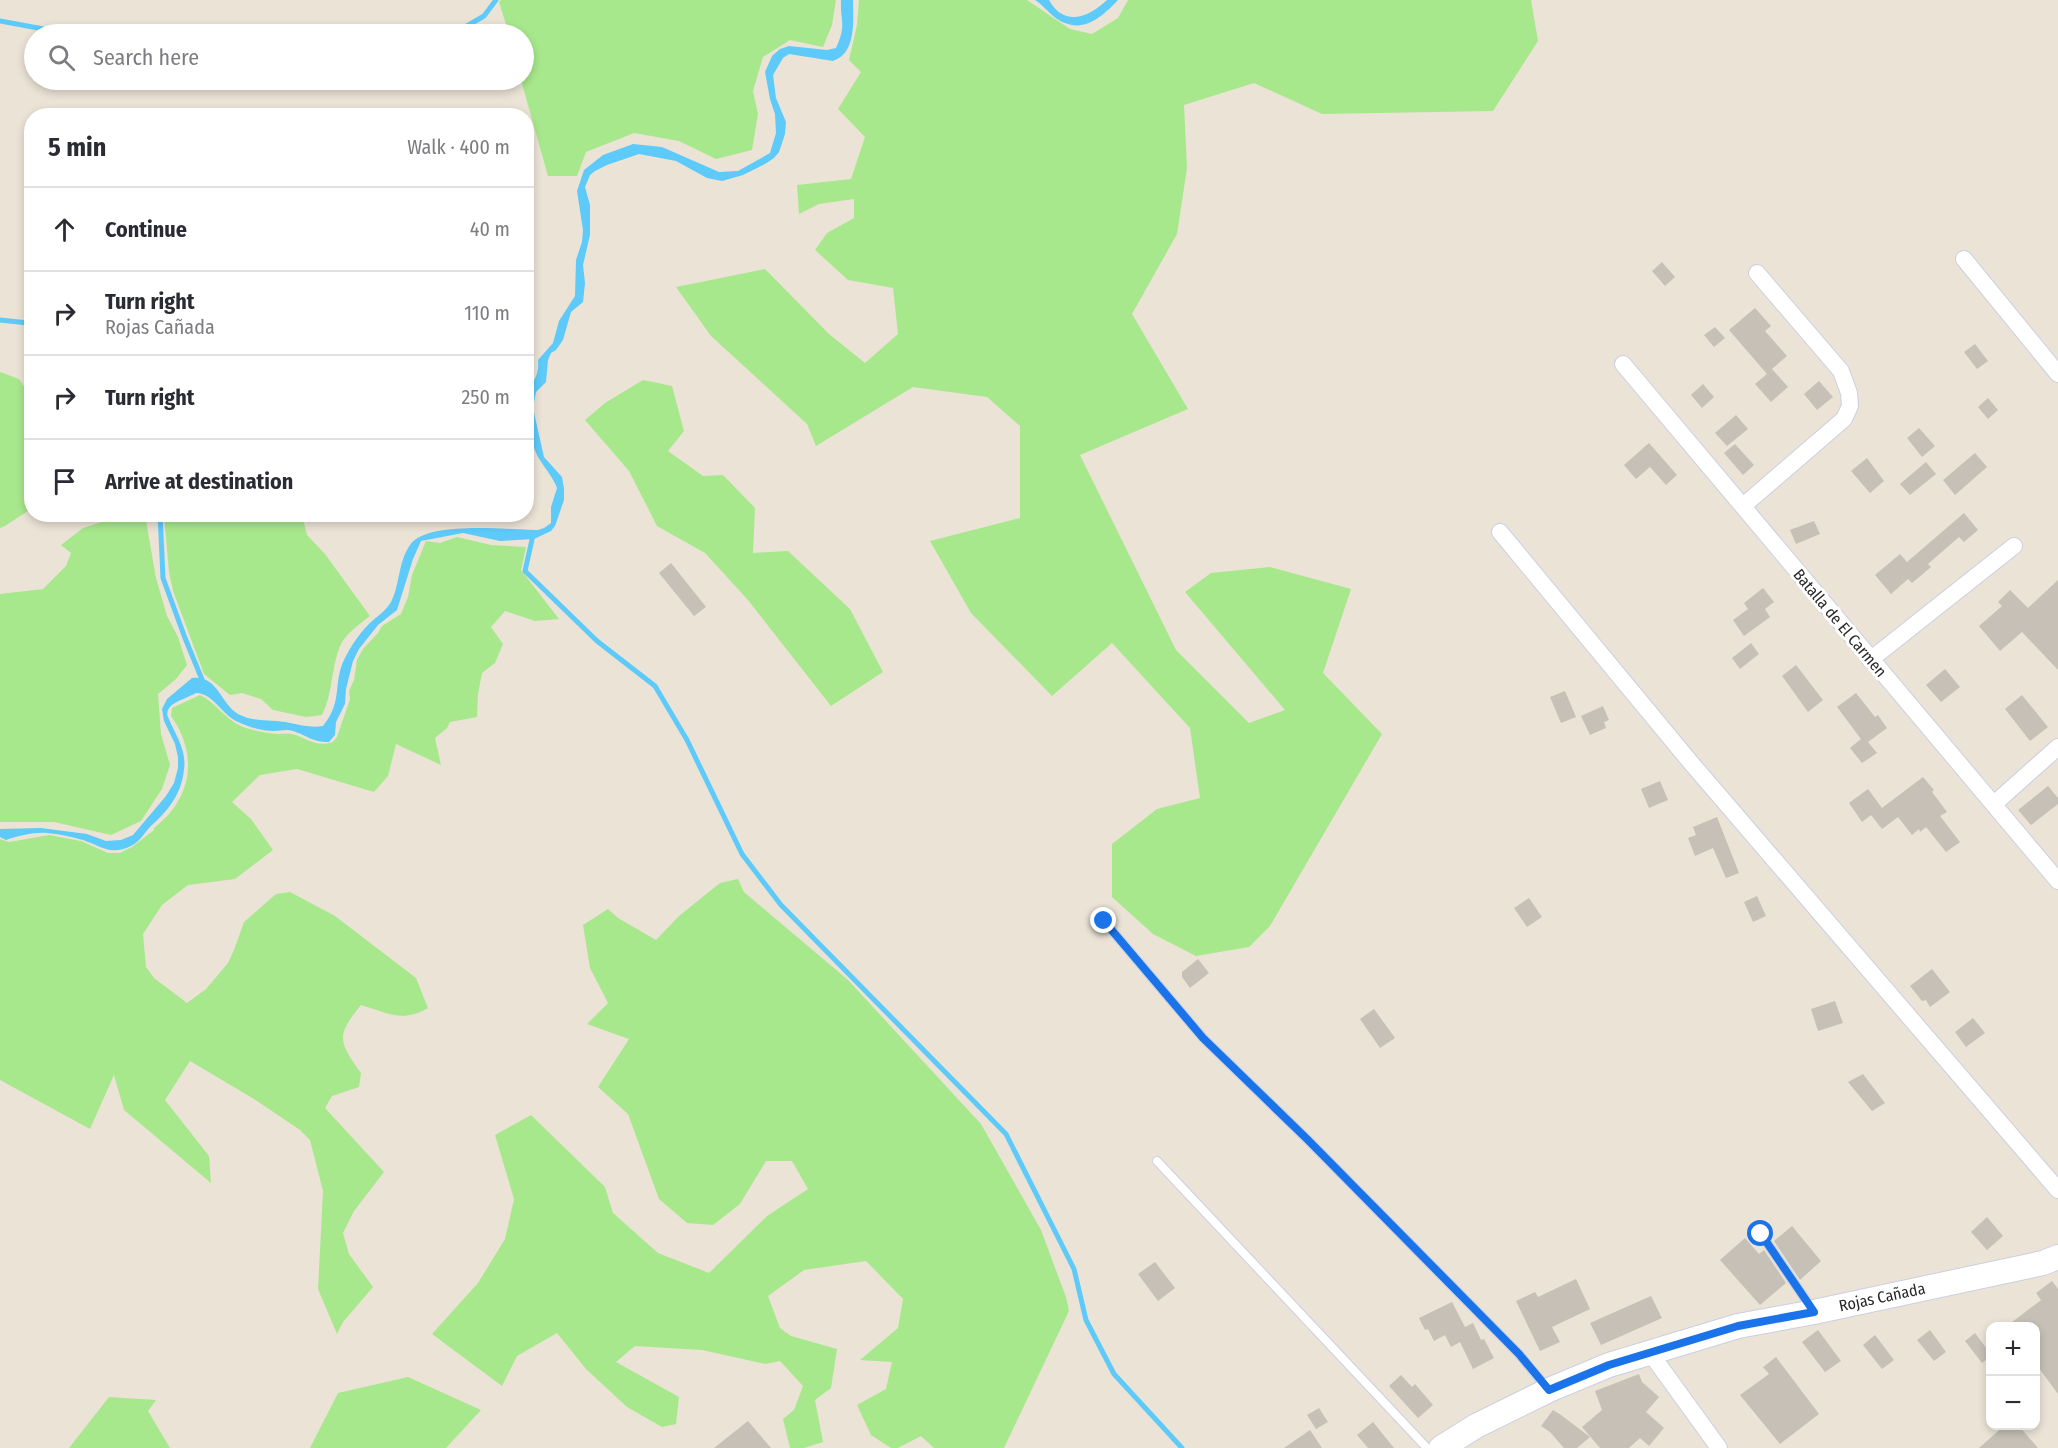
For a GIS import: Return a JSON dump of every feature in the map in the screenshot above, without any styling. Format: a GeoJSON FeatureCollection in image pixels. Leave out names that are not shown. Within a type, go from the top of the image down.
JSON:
{"type":"FeatureCollection","features":[{"type":"Feature","properties":{"kind":"main road","name":"Rojas Cañada"},"geometry":{"type":"LineString","coordinates":[[1441,1448],[1476,1426],[1549,1390],[1609,1365],[1738,1326],[2043,1263],[2058,1257]]}},
{"type":"Feature","properties":{"kind":"street"},"geometry":{"type":"LineString","coordinates":[[1964,259],[2058,374]]}},
{"type":"Feature","properties":{"kind":"street"},"geometry":{"type":"LineString","coordinates":[[1743,506],[1844,419],[1850,406],[1849,393],[1841,371],[1757,273]]}},
{"type":"Feature","properties":{"kind":"street","name":"Batalla de El Carmen"},"geometry":{"type":"LineString","coordinates":[[1623,364],[2058,881]]}},
{"type":"Feature","properties":{"kind":"street"},"geometry":{"type":"LineString","coordinates":[[1500,532],[1692,764],[2058,1190]]}},
{"type":"Feature","properties":{"kind":"street"},"geometry":{"type":"LineString","coordinates":[[1870,660],[2014,546]]}},
{"type":"Feature","properties":{"kind":"street"},"geometry":{"type":"LineString","coordinates":[[1995,804],[2058,747]]}},
{"type":"Feature","properties":{"kind":"street"},"geometry":{"type":"LineString","coordinates":[[1651,1354],[1719,1448]]}},
{"type":"Feature","properties":{"kind":"lane"},"geometry":{"type":"LineString","coordinates":[[1104,921],[1203,1038],[1307,1139],[1519,1354],[1549,1390]]}},
{"type":"Feature","properties":{"kind":"lane"},"geometry":{"type":"LineString","coordinates":[[1157,1161],[1427,1448]]}},
{"type":"Feature","properties":{"kind":"lane"},"geometry":{"type":"LineString","coordinates":[[1761,1234],[1814,1312]]}},
{"type":"Feature","properties":{"kind":"green space"},"geometry":{"type":"Polygon","coordinates":[[[501,0],[836,0],[832,25],[823,47],[790,40],[763,57],[753,91],[758,114],[752,150],[716,159],[679,141],[634,133],[586,152],[577,176],[548,176],[534,126],[534,108],[529,108],[524,90],[534,90],[534,24],[506,24],[499,2],[501,0]]]}},
{"type":"Feature","properties":{"kind":"green space"},"geometry":{"type":"Polygon","coordinates":[[[859,0],[1027,0],[1070,29],[1092,34],[1118,18],[1128,0],[1531,0],[1538,41],[1493,111],[1322,114],[1254,83],[1184,105],[1187,168],[1177,234],[1132,314],[1188,409],[1080,455],[1176,650],[1249,723],[1285,710],[1185,592],[1211,573],[1270,567],[1351,589],[1323,673],[1382,734],[1270,926],[1249,947],[1196,956],[1153,934],[1112,897],[1112,844],[1157,809],[1200,798],[1190,728],[1112,643],[1052,696],[971,613],[930,541],[1020,518],[1020,426],[987,397],[913,387],[816,446],[807,424],[711,336],[676,287],[765,269],[829,334],[865,363],[898,334],[893,288],[848,280],[815,250],[827,233],[854,218],[854,199],[819,204],[799,214],[797,185],[851,179],[865,137],[838,109],[861,72],[849,60],[857,25],[859,0]]]}},
{"type":"Feature","properties":{"kind":"green space"},"geometry":{"type":"Polygon","coordinates":[[[0,372],[19,379],[24,386],[24,514],[0,528],[0,372]]]}},
{"type":"Feature","properties":{"kind":"green space"},"geometry":{"type":"Polygon","coordinates":[[[643,380],[672,386],[684,431],[668,451],[703,476],[723,475],[755,508],[753,553],[788,551],[850,609],[883,672],[831,706],[748,600],[705,553],[657,526],[629,471],[585,420],[605,403],[643,380]]]}},
{"type":"Feature","properties":{"kind":"green space"},"geometry":{"type":"Polygon","coordinates":[[[102,522],[146,522],[156,578],[167,616],[178,637],[187,665],[176,679],[158,694],[161,734],[170,765],[162,789],[141,821],[111,835],[54,822],[0,822],[0,594],[43,589],[66,566],[71,553],[61,545],[83,528],[102,522]]]}},
{"type":"Feature","properties":{"kind":"green space"},"geometry":{"type":"Polygon","coordinates":[[[165,522],[304,522],[307,535],[325,554],[370,616],[349,633],[340,646],[326,707],[322,715],[306,717],[273,710],[261,699],[242,693],[230,695],[204,674],[173,591],[165,522]]]}},
{"type":"Feature","properties":{"kind":"green space"},"geometry":{"type":"Polygon","coordinates":[[[457,537],[491,545],[526,547],[521,570],[559,619],[535,621],[505,611],[491,627],[503,644],[495,663],[482,673],[477,717],[450,722],[447,728],[435,738],[441,765],[396,744],[388,776],[374,792],[297,769],[260,775],[232,802],[251,819],[273,850],[235,879],[188,885],[162,905],[143,934],[146,967],[154,978],[187,1003],[206,989],[228,963],[244,922],[276,894],[290,892],[335,916],[416,978],[428,1008],[419,1013],[402,1016],[361,1005],[347,1024],[343,1039],[344,1046],[361,1073],[359,1087],[332,1096],[325,1108],[384,1172],[354,1211],[343,1233],[349,1254],[373,1287],[343,1322],[337,1334],[318,1289],[323,1191],[310,1140],[300,1130],[254,1099],[190,1061],[165,1100],[209,1156],[211,1183],[124,1110],[114,1075],[90,1129],[0,1080],[0,839],[9,842],[49,835],[81,841],[108,853],[120,853],[132,847],[154,830],[177,804],[187,776],[188,761],[186,746],[171,716],[172,708],[200,695],[235,723],[246,728],[269,733],[292,734],[322,744],[333,742],[337,737],[350,699],[349,691],[354,680],[357,660],[382,626],[401,614],[408,597],[412,575],[426,541],[440,543],[457,537]]]}},
{"type":"Feature","properties":{"kind":"green space"},"geometry":{"type":"Polygon","coordinates":[[[738,879],[744,892],[848,980],[981,1124],[1041,1230],[1069,1311],[1004,1448],[934,1448],[921,1436],[898,1448],[891,1448],[871,1435],[857,1405],[886,1389],[892,1362],[860,1360],[898,1328],[903,1299],[866,1261],[804,1270],[768,1296],[780,1328],[791,1336],[837,1349],[831,1388],[815,1400],[823,1442],[804,1448],[790,1448],[783,1419],[794,1410],[803,1386],[780,1361],[765,1364],[702,1350],[635,1346],[616,1362],[679,1397],[676,1424],[662,1427],[627,1407],[586,1369],[557,1333],[517,1356],[502,1386],[432,1334],[478,1283],[505,1239],[514,1199],[495,1135],[531,1115],[605,1187],[613,1213],[658,1253],[709,1273],[767,1216],[808,1189],[792,1161],[766,1161],[740,1204],[713,1225],[687,1223],[659,1199],[628,1114],[598,1087],[629,1039],[587,1024],[608,1003],[590,968],[583,925],[608,909],[618,918],[656,940],[679,916],[720,883],[738,879]]]}},
{"type":"Feature","properties":{"kind":"green space"},"geometry":{"type":"Polygon","coordinates":[[[408,1377],[481,1410],[446,1448],[310,1448],[338,1393],[408,1377]]]}},
{"type":"Feature","properties":{"kind":"green space"},"geometry":{"type":"Polygon","coordinates":[[[109,1397],[156,1400],[148,1411],[170,1448],[69,1448],[109,1397]]]}},
{"type":"Feature","properties":{"kind":"water"},"geometry":{"type":"Polygon","coordinates":[[[841,0],[853,0],[852,35],[841,57],[833,61],[789,54],[783,58],[773,75],[776,98],[786,122],[785,134],[779,152],[765,164],[743,175],[722,181],[707,178],[676,161],[639,154],[607,165],[590,175],[585,187],[590,205],[590,235],[583,265],[585,283],[583,302],[571,312],[563,340],[551,353],[546,382],[536,392],[534,403],[534,381],[538,360],[553,343],[559,321],[575,296],[576,260],[583,230],[577,191],[584,170],[603,155],[633,144],[662,147],[719,172],[738,171],[770,153],[776,133],[775,114],[765,72],[772,56],[780,49],[789,46],[827,50],[836,48],[842,28],[841,0]]]}},
{"type":"Feature","properties":{"kind":"water"},"geometry":{"type":"Polygon","coordinates":[[[1035,0],[1049,0],[1062,14],[1076,17],[1092,11],[1107,0],[1118,0],[1098,18],[1083,25],[1075,25],[1066,24],[1057,19],[1035,0]]]}},
{"type":"Feature","properties":{"kind":"water"},"geometry":{"type":"Polygon","coordinates":[[[534,412],[544,457],[562,477],[564,500],[555,526],[551,531],[534,539],[500,541],[463,533],[421,541],[397,610],[378,625],[359,649],[353,661],[345,704],[336,722],[335,735],[329,742],[314,740],[291,730],[270,731],[246,726],[232,719],[213,700],[196,693],[172,705],[167,712],[184,755],[183,777],[178,793],[165,812],[134,844],[124,849],[111,850],[79,839],[51,833],[31,834],[6,840],[0,837],[0,829],[41,828],[87,834],[106,841],[121,840],[133,835],[174,783],[178,757],[175,744],[164,721],[162,709],[167,699],[192,678],[208,681],[232,709],[244,717],[314,727],[323,726],[336,700],[339,676],[345,658],[362,632],[391,602],[403,559],[410,545],[419,537],[450,529],[538,530],[551,523],[551,507],[557,488],[534,447],[534,412]]]}},
{"type":"Feature","properties":{"kind":"building"},"geometry":{"type":"Polygon","coordinates":[[[1662,262],[1675,277],[1665,286],[1652,271],[1662,262]]]}},
{"type":"Feature","properties":{"kind":"building"},"geometry":{"type":"Polygon","coordinates":[[[1755,308],[1771,326],[1765,331],[1787,356],[1772,369],[1788,387],[1771,402],[1755,384],[1767,374],[1729,330],[1755,308]]]}},
{"type":"Feature","properties":{"kind":"building"},"geometry":{"type":"Polygon","coordinates":[[[1715,327],[1725,338],[1714,347],[1704,335],[1715,327]]]}},
{"type":"Feature","properties":{"kind":"building"},"geometry":{"type":"Polygon","coordinates":[[[1975,344],[1988,361],[1977,369],[1964,352],[1975,344]]]}},
{"type":"Feature","properties":{"kind":"building"},"geometry":{"type":"Polygon","coordinates":[[[1819,381],[1833,397],[1817,410],[1804,394],[1819,381]]]}},
{"type":"Feature","properties":{"kind":"building"},"geometry":{"type":"Polygon","coordinates":[[[1703,384],[1714,397],[1702,408],[1691,395],[1703,384]]]}},
{"type":"Feature","properties":{"kind":"building"},"geometry":{"type":"Polygon","coordinates":[[[1988,398],[1998,410],[1988,419],[1978,407],[1988,398]]]}},
{"type":"Feature","properties":{"kind":"building"},"geometry":{"type":"Polygon","coordinates":[[[1736,415],[1748,429],[1727,446],[1715,433],[1736,415]]]}},
{"type":"Feature","properties":{"kind":"building"},"geometry":{"type":"Polygon","coordinates":[[[1919,428],[1935,446],[1922,457],[1907,438],[1919,428]]]}},
{"type":"Feature","properties":{"kind":"building"},"geometry":{"type":"Polygon","coordinates":[[[1649,443],[1677,475],[1666,485],[1650,467],[1636,479],[1624,465],[1649,443]]]}},
{"type":"Feature","properties":{"kind":"building"},"geometry":{"type":"Polygon","coordinates":[[[1735,444],[1754,465],[1743,475],[1724,453],[1735,444]]]}},
{"type":"Feature","properties":{"kind":"building"},"geometry":{"type":"Polygon","coordinates":[[[1975,453],[1987,467],[1955,495],[1943,480],[1975,453]]]}},
{"type":"Feature","properties":{"kind":"building"},"geometry":{"type":"Polygon","coordinates":[[[1867,458],[1884,481],[1870,493],[1851,471],[1867,458]]]}},
{"type":"Feature","properties":{"kind":"building"},"geometry":{"type":"Polygon","coordinates":[[[1926,462],[1936,474],[1910,495],[1900,484],[1926,462]]]}},
{"type":"Feature","properties":{"kind":"building"},"geometry":{"type":"Polygon","coordinates":[[[1964,513],[1978,530],[1964,542],[1959,537],[1928,564],[1931,567],[1912,583],[1908,579],[1891,594],[1875,575],[1900,554],[1907,562],[1964,513]]]}},
{"type":"Feature","properties":{"kind":"building"},"geometry":{"type":"Polygon","coordinates":[[[1814,521],[1820,534],[1796,544],[1790,530],[1814,521]]]}},
{"type":"Feature","properties":{"kind":"building"},"geometry":{"type":"Polygon","coordinates":[[[671,563],[706,607],[694,616],[659,573],[671,563]]]}},
{"type":"Feature","properties":{"kind":"building"},"geometry":{"type":"Polygon","coordinates":[[[2058,580],[2058,670],[2022,632],[2000,651],[1979,626],[2002,606],[1998,602],[2010,590],[2028,608],[2058,580]]]}},
{"type":"Feature","properties":{"kind":"building"},"geometry":{"type":"Polygon","coordinates":[[[1763,588],[1774,602],[1765,609],[1770,617],[1744,636],[1733,620],[1748,609],[1744,603],[1763,588]]]}},
{"type":"Feature","properties":{"kind":"building"},"geometry":{"type":"Polygon","coordinates":[[[1751,643],[1759,654],[1740,669],[1732,658],[1751,643]]]}},
{"type":"Feature","properties":{"kind":"building"},"geometry":{"type":"Polygon","coordinates":[[[1796,665],[1823,700],[1808,712],[1782,676],[1796,665]]]}},
{"type":"Feature","properties":{"kind":"building"},"geometry":{"type":"Polygon","coordinates":[[[1945,669],[1960,687],[1941,702],[1926,685],[1945,669]]]}},
{"type":"Feature","properties":{"kind":"building"},"geometry":{"type":"Polygon","coordinates":[[[1565,691],[1576,717],[1561,723],[1550,697],[1565,691]]]}},
{"type":"Feature","properties":{"kind":"building"},"geometry":{"type":"Polygon","coordinates":[[[1856,693],[1875,717],[1878,715],[1887,728],[1868,742],[1877,753],[1862,763],[1850,748],[1861,739],[1837,707],[1856,693]]]}},
{"type":"Feature","properties":{"kind":"building"},"geometry":{"type":"Polygon","coordinates":[[[2022,695],[2048,727],[2030,741],[2005,709],[2022,695]]]}},
{"type":"Feature","properties":{"kind":"building"},"geometry":{"type":"Polygon","coordinates":[[[1603,706],[1609,720],[1604,722],[1606,728],[1590,735],[1581,716],[1603,706]]]}},
{"type":"Feature","properties":{"kind":"building"},"geometry":{"type":"Polygon","coordinates":[[[1923,777],[1947,812],[1940,816],[1960,842],[1946,852],[1926,827],[1912,835],[1898,817],[1882,829],[1871,815],[1862,822],[1849,803],[1868,789],[1882,808],[1923,777]]]}},
{"type":"Feature","properties":{"kind":"building"},"geometry":{"type":"Polygon","coordinates":[[[1660,781],[1668,800],[1649,808],[1641,789],[1660,781]]]}},
{"type":"Feature","properties":{"kind":"building"},"geometry":{"type":"Polygon","coordinates":[[[2048,786],[2058,798],[2058,804],[2031,825],[2018,810],[2048,786]]]}},
{"type":"Feature","properties":{"kind":"building"},"geometry":{"type":"Polygon","coordinates":[[[1717,817],[1739,873],[1726,878],[1713,848],[1695,856],[1688,838],[1696,835],[1693,827],[1717,817]]]}},
{"type":"Feature","properties":{"kind":"building"},"geometry":{"type":"Polygon","coordinates":[[[1757,896],[1766,916],[1753,922],[1744,902],[1757,896]]]}},
{"type":"Feature","properties":{"kind":"building"},"geometry":{"type":"Polygon","coordinates":[[[1529,898],[1542,917],[1527,927],[1514,908],[1529,898]]]}},
{"type":"Feature","properties":{"kind":"building"},"geometry":{"type":"Polygon","coordinates":[[[1198,959],[1209,973],[1190,988],[1182,977],[1182,972],[1198,959]]]}},
{"type":"Feature","properties":{"kind":"building"},"geometry":{"type":"Polygon","coordinates":[[[1932,969],[1950,992],[1930,1007],[1926,1000],[1922,1001],[1910,986],[1932,969]]]}},
{"type":"Feature","properties":{"kind":"building"},"geometry":{"type":"Polygon","coordinates":[[[1835,1001],[1843,1023],[1818,1031],[1811,1009],[1835,1001]]]}},
{"type":"Feature","properties":{"kind":"building"},"geometry":{"type":"Polygon","coordinates":[[[1374,1009],[1395,1038],[1380,1048],[1360,1019],[1374,1009]]]}},
{"type":"Feature","properties":{"kind":"building"},"geometry":{"type":"Polygon","coordinates":[[[1973,1018],[1985,1033],[1966,1047],[1955,1032],[1973,1018]]]}},
{"type":"Feature","properties":{"kind":"building"},"geometry":{"type":"Polygon","coordinates":[[[1863,1074],[1885,1103],[1872,1111],[1848,1082],[1863,1074]]]}},
{"type":"Feature","properties":{"kind":"building"},"geometry":{"type":"Polygon","coordinates":[[[1987,1217],[2003,1236],[1987,1250],[1971,1232],[1987,1217]]]}},
{"type":"Feature","properties":{"kind":"building"},"geometry":{"type":"Polygon","coordinates":[[[1792,1226],[1821,1261],[1800,1280],[1774,1241],[1792,1226]]]}},
{"type":"Feature","properties":{"kind":"building"},"geometry":{"type":"Polygon","coordinates":[[[1745,1238],[1759,1254],[1764,1250],[1786,1283],[1760,1305],[1720,1260],[1745,1238]]]}},
{"type":"Feature","properties":{"kind":"building"},"geometry":{"type":"Polygon","coordinates":[[[1155,1262],[1175,1288],[1158,1301],[1138,1274],[1155,1262]]]}},
{"type":"Feature","properties":{"kind":"building"},"geometry":{"type":"Polygon","coordinates":[[[1576,1279],[1590,1309],[1552,1327],[1560,1342],[1540,1351],[1516,1301],[1535,1292],[1538,1297],[1576,1279]]]}},
{"type":"Feature","properties":{"kind":"building"},"geometry":{"type":"Polygon","coordinates":[[[2052,1281],[2058,1289],[2058,1394],[2040,1369],[2040,1322],[2012,1322],[2041,1300],[2036,1293],[2052,1281]]]}},
{"type":"Feature","properties":{"kind":"building"},"geometry":{"type":"Polygon","coordinates":[[[1651,1296],[1662,1318],[1601,1345],[1590,1323],[1651,1296]]]}},
{"type":"Feature","properties":{"kind":"building"},"geometry":{"type":"Polygon","coordinates":[[[1452,1302],[1465,1327],[1473,1323],[1481,1340],[1484,1339],[1494,1358],[1473,1369],[1460,1342],[1451,1347],[1445,1335],[1434,1341],[1419,1318],[1452,1302]]]}},
{"type":"Feature","properties":{"kind":"building"},"geometry":{"type":"Polygon","coordinates":[[[1818,1330],[1841,1361],[1825,1372],[1802,1342],[1818,1330]]]}},
{"type":"Feature","properties":{"kind":"building"},"geometry":{"type":"Polygon","coordinates":[[[1930,1330],[1946,1352],[1934,1361],[1917,1340],[1930,1330]]]}},
{"type":"Feature","properties":{"kind":"building"},"geometry":{"type":"Polygon","coordinates":[[[1975,1333],[1986,1348],[1986,1360],[1982,1363],[1965,1341],[1975,1333]]]}},
{"type":"Feature","properties":{"kind":"building"},"geometry":{"type":"Polygon","coordinates":[[[1875,1335],[1894,1360],[1882,1369],[1863,1345],[1875,1335]]]}},
{"type":"Feature","properties":{"kind":"building"},"geometry":{"type":"Polygon","coordinates":[[[1776,1357],[1819,1414],[1780,1444],[1740,1395],[1769,1374],[1763,1367],[1776,1357]]]}},
{"type":"Feature","properties":{"kind":"building"},"geometry":{"type":"Polygon","coordinates":[[[1639,1374],[1642,1382],[1659,1397],[1646,1412],[1664,1428],[1649,1446],[1640,1438],[1629,1448],[1600,1448],[1582,1427],[1602,1410],[1595,1391],[1639,1374]]]}},
{"type":"Feature","properties":{"kind":"building"},"geometry":{"type":"Polygon","coordinates":[[[1401,1375],[1412,1387],[1415,1384],[1433,1405],[1418,1418],[1389,1386],[1401,1375]]]}},
{"type":"Feature","properties":{"kind":"building"},"geometry":{"type":"Polygon","coordinates":[[[1319,1408],[1328,1422],[1316,1429],[1307,1415],[1319,1408]]]}},
{"type":"Feature","properties":{"kind":"building"},"geometry":{"type":"Polygon","coordinates":[[[1553,1410],[1590,1437],[1577,1448],[1564,1448],[1550,1432],[1541,1426],[1553,1410]]]}},
{"type":"Feature","properties":{"kind":"building"},"geometry":{"type":"Polygon","coordinates":[[[748,1421],[771,1448],[714,1448],[748,1421]]]}},
{"type":"Feature","properties":{"kind":"building"},"geometry":{"type":"Polygon","coordinates":[[[1373,1422],[1394,1448],[1368,1448],[1357,1435],[1373,1422]]]}},
{"type":"Feature","properties":{"kind":"building"},"geometry":{"type":"Polygon","coordinates":[[[1310,1430],[1322,1448],[1284,1448],[1310,1430]]]}},
{"type":"Feature","properties":{"kind":"building"},"geometry":{"type":"Polygon","coordinates":[[[1999,1430],[2022,1430],[2038,1448],[1979,1448],[1999,1430]]]}},
{"type":"Feature","properties":{"kind":"waterway"},"geometry":{"type":"LineString","coordinates":[[470,24],[484,16],[496,0]]}},
{"type":"Feature","properties":{"kind":"waterway"},"geometry":{"type":"LineString","coordinates":[[0,21],[24,25]]}},
{"type":"Feature","properties":{"kind":"waterway"},"geometry":{"type":"LineString","coordinates":[[0,320],[24,323]]}},
{"type":"Feature","properties":{"kind":"waterway"},"geometry":{"type":"LineString","coordinates":[[160,522],[163,578],[203,682]]}},
{"type":"Feature","properties":{"kind":"waterway"},"geometry":{"type":"LineString","coordinates":[[533,535],[525,571],[597,641],[655,686],[687,740],[742,854],[781,905],[1006,1134],[1074,1269],[1086,1320],[1114,1374],[1182,1448]]}},
{"type":"Feature","properties":{"kind":"route"},"geometry":{"type":"LineString","coordinates":[[1104,921],[1203,1038],[1307,1139],[1519,1354],[1549,1390],[1609,1365],[1738,1326],[1814,1312],[1761,1234]]}}]}
